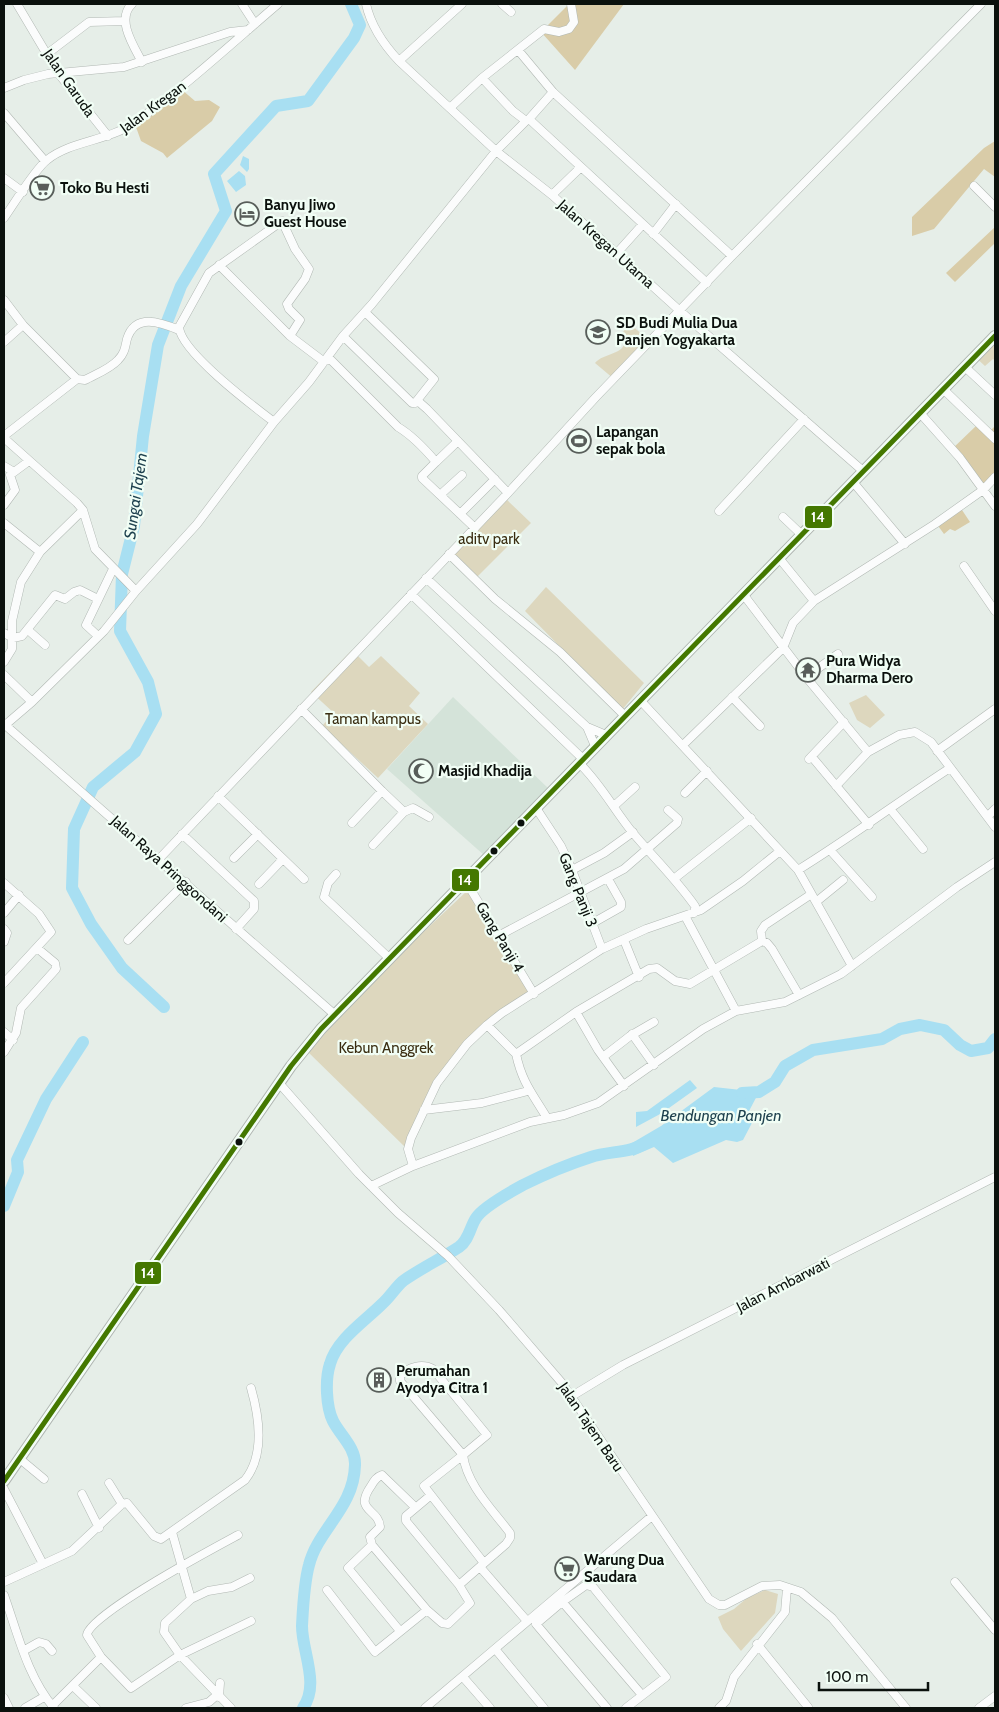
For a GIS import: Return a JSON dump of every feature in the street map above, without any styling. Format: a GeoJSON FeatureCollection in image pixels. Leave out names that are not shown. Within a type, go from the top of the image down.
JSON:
{"type":"FeatureCollection","features":[{"type":"Feature","properties":{"kind":"main road"},"geometry":{"type":"LineString","coordinates":[[4,1481],[303,1050],[334,1014],[995,336]]}},
{"type":"Feature","properties":{"kind":"street","name":"Jalan Garuda"},"geometry":{"type":"LineString","coordinates":[[17,4],[58,73],[108,136]]}},
{"type":"Feature","properties":{"kind":"street"},"geometry":{"type":"LineString","coordinates":[[132,4],[125,11],[125,21],[142,62]]}},
{"type":"Feature","properties":{"kind":"street"},"geometry":{"type":"LineString","coordinates":[[242,4],[255,24]]}},
{"type":"Feature","properties":{"kind":"street","name":"Jalan Kregan"},"geometry":{"type":"LineString","coordinates":[[4,218],[45,161],[62,152],[108,136],[134,123],[188,82],[278,4]]}},
{"type":"Feature","properties":{"kind":"street","name":"Jalan Kregan Utama"},"geometry":{"type":"LineString","coordinates":[[366,4],[374,28],[387,48],[399,60],[496,151],[552,195],[680,311],[863,471]]}},
{"type":"Feature","properties":{"kind":"street"},"geometry":{"type":"LineString","coordinates":[[399,60],[462,4]]}},
{"type":"Feature","properties":{"kind":"street"},"geometry":{"type":"LineString","coordinates":[[502,4],[511,12]]}},
{"type":"Feature","properties":{"kind":"street"},"geometry":{"type":"LineString","coordinates":[[450,107],[482,78],[544,28],[559,32],[569,29],[574,22],[570,4]]}},
{"type":"Feature","properties":{"kind":"street"},"geometry":{"type":"LineString","coordinates":[[159,859],[475,528],[596,397],[732,256],[981,4]]}},
{"type":"Feature","properties":{"kind":"street"},"geometry":{"type":"LineString","coordinates":[[47,54],[89,22],[125,21]]}},
{"type":"Feature","properties":{"kind":"street"},"geometry":{"type":"LineString","coordinates":[[4,88],[36,76],[107,70],[142,62],[230,32],[248,30]]}},
{"type":"Feature","properties":{"kind":"street"},"geometry":{"type":"LineString","coordinates":[[518,50],[553,92],[732,256]]}},
{"type":"Feature","properties":{"kind":"street"},"geometry":{"type":"LineString","coordinates":[[4,725],[32,702],[95,631],[124,604],[196,524],[274,422],[309,382],[343,336],[365,312],[496,151],[526,121],[482,78]]}},
{"type":"Feature","properties":{"kind":"street"},"geometry":{"type":"LineString","coordinates":[[553,92],[529,119],[707,283]]}},
{"type":"Feature","properties":{"kind":"street"},"geometry":{"type":"LineString","coordinates":[[4,114],[45,161]]}},
{"type":"Feature","properties":{"kind":"street"},"geometry":{"type":"LineString","coordinates":[[552,195],[580,168]]}},
{"type":"Feature","properties":{"kind":"street"},"geometry":{"type":"LineString","coordinates":[[4,178],[23,192]]}},
{"type":"Feature","properties":{"kind":"street"},"geometry":{"type":"LineString","coordinates":[[974,186],[995,207]]}},
{"type":"Feature","properties":{"kind":"street"},"geometry":{"type":"LineString","coordinates":[[653,234],[676,204]]}},
{"type":"Feature","properties":{"kind":"street"},"geometry":{"type":"LineString","coordinates":[[179,330],[182,319],[209,273],[282,221],[295,249],[309,269],[306,279],[287,304],[289,310],[300,320],[290,336]]}},
{"type":"Feature","properties":{"kind":"street"},"geometry":{"type":"LineString","coordinates":[[617,253],[643,224]]}},
{"type":"Feature","properties":{"kind":"street"},"geometry":{"type":"LineString","coordinates":[[218,265],[290,336],[323,362]]}},
{"type":"Feature","properties":{"kind":"street"},"geometry":{"type":"LineString","coordinates":[[4,300],[23,325],[77,379],[85,380],[113,365],[125,351],[131,329],[147,320],[179,330],[200,360],[274,422]]}},
{"type":"Feature","properties":{"kind":"street"},"geometry":{"type":"LineString","coordinates":[[365,312],[434,379],[415,403]]}},
{"type":"Feature","properties":{"kind":"street"},"geometry":{"type":"LineString","coordinates":[[4,342],[23,325]]}},
{"type":"Feature","properties":{"kind":"street"},"geometry":{"type":"LineString","coordinates":[[343,336],[391,385],[412,403],[419,402],[427,409],[508,492]]}},
{"type":"Feature","properties":{"kind":"street"},"geometry":{"type":"LineString","coordinates":[[323,362],[331,360],[436,462]]}},
{"type":"Feature","properties":{"kind":"street"},"geometry":{"type":"LineString","coordinates":[[965,367],[995,395]]}},
{"type":"Feature","properties":{"kind":"street"},"geometry":{"type":"LineString","coordinates":[[77,379],[4,437],[29,461],[70,495],[83,510],[95,549],[136,591]]}},
{"type":"Feature","properties":{"kind":"street"},"geometry":{"type":"LineString","coordinates":[[943,389],[995,439]]}},
{"type":"Feature","properties":{"kind":"street"},"geometry":{"type":"LineString","coordinates":[[920,413],[960,459],[995,506]]}},
{"type":"Feature","properties":{"kind":"street"},"geometry":{"type":"LineString","coordinates":[[719,511],[804,420]]}},
{"type":"Feature","properties":{"kind":"street"},"geometry":{"type":"LineString","coordinates":[[458,441],[422,477],[475,528]]}},
{"type":"Feature","properties":{"kind":"street"},"geometry":{"type":"LineString","coordinates":[[4,505],[15,490],[9,478],[29,461]]}},
{"type":"Feature","properties":{"kind":"street"},"geometry":{"type":"LineString","coordinates":[[4,466],[14,472]]}},
{"type":"Feature","properties":{"kind":"street"},"geometry":{"type":"LineString","coordinates":[[440,495],[462,475]]}},
{"type":"Feature","properties":{"kind":"street"},"geometry":{"type":"LineString","coordinates":[[683,745],[783,648],[793,623],[814,601],[905,544],[983,490],[995,477]]}},
{"type":"Feature","properties":{"kind":"street"},"geometry":{"type":"LineString","coordinates":[[460,514],[495,479]]}},
{"type":"Feature","properties":{"kind":"street"},"geometry":{"type":"LineString","coordinates":[[853,482],[905,544]]}},
{"type":"Feature","properties":{"kind":"street"},"geometry":{"type":"LineString","coordinates":[[4,662],[12,649],[12,621],[21,582],[40,552],[83,510]]}},
{"type":"Feature","properties":{"kind":"street"},"geometry":{"type":"LineString","coordinates":[[783,517],[802,534]]}},
{"type":"Feature","properties":{"kind":"street"},"geometry":{"type":"LineString","coordinates":[[4,523],[40,552]]}},
{"type":"Feature","properties":{"kind":"street"},"geometry":{"type":"LineString","coordinates":[[449,554],[495,598],[560,652],[625,716]]}},
{"type":"Feature","properties":{"kind":"street"},"geometry":{"type":"LineString","coordinates":[[778,558],[814,601]]}},
{"type":"Feature","properties":{"kind":"street"},"geometry":{"type":"LineString","coordinates":[[964,566],[995,611]]}},
{"type":"Feature","properties":{"kind":"street"},"geometry":{"type":"LineString","coordinates":[[95,631],[98,599],[114,570]]}},
{"type":"Feature","properties":{"kind":"street"},"geometry":{"type":"LineString","coordinates":[[426,578],[587,727],[606,735]]}},
{"type":"Feature","properties":{"kind":"street"},"geometry":{"type":"LineString","coordinates":[[4,633],[13,638],[22,636],[49,600],[55,595],[64,599],[80,590],[98,599]]}},
{"type":"Feature","properties":{"kind":"street"},"geometry":{"type":"LineString","coordinates":[[410,594],[581,761],[633,832],[675,878],[695,906],[694,913]]}},
{"type":"Feature","properties":{"kind":"street"},"geometry":{"type":"LineString","coordinates":[[744,594],[783,648],[868,752]]}},
{"type":"Feature","properties":{"kind":"street"},"geometry":{"type":"LineString","coordinates":[[28,630],[45,645]]}},
{"type":"Feature","properties":{"kind":"street"},"geometry":{"type":"LineString","coordinates":[[806,677],[838,654]]}},
{"type":"Feature","properties":{"kind":"street"},"geometry":{"type":"LineString","coordinates":[[4,675],[32,702]]}},
{"type":"Feature","properties":{"kind":"street"},"geometry":{"type":"LineString","coordinates":[[732,697],[760,726]]}},
{"type":"Feature","properties":{"kind":"street"},"geometry":{"type":"LineString","coordinates":[[640,700],[798,870],[810,895],[816,902],[852,966]]}},
{"type":"Feature","properties":{"kind":"street"},"geometry":{"type":"LineString","coordinates":[[301,709],[404,812]]}},
{"type":"Feature","properties":{"kind":"street"},"geometry":{"type":"LineString","coordinates":[[937,751],[995,709]]}},
{"type":"Feature","properties":{"kind":"street"},"geometry":{"type":"LineString","coordinates":[[844,722],[810,758],[869,825]]}},
{"type":"Feature","properties":{"kind":"street","name":"Jalan Raya Pringgondani"},"geometry":{"type":"LineString","coordinates":[[4,725],[186,882],[334,1014]]}},
{"type":"Feature","properties":{"kind":"street"},"geometry":{"type":"LineString","coordinates":[[587,727],[595,746]]}},
{"type":"Feature","properties":{"kind":"street"},"geometry":{"type":"LineString","coordinates":[[836,786],[868,752],[910,731],[925,737],[988,816],[995,828]]}},
{"type":"Feature","properties":{"kind":"street"},"geometry":{"type":"LineString","coordinates":[[798,870],[869,825],[891,810],[913,791],[950,768]]}},
{"type":"Feature","properties":{"kind":"street"},"geometry":{"type":"LineString","coordinates":[[685,793],[707,771]]}},
{"type":"Feature","properties":{"kind":"street"},"geometry":{"type":"LineString","coordinates":[[614,806],[635,787]]}},
{"type":"Feature","properties":{"kind":"street"},"geometry":{"type":"LineString","coordinates":[[352,823],[382,791]]}},
{"type":"Feature","properties":{"kind":"street"},"geometry":{"type":"LineString","coordinates":[[218,796],[304,879]]}},
{"type":"Feature","properties":{"kind":"street"},"geometry":{"type":"LineString","coordinates":[[373,845],[404,812],[413,808],[429,817]]}},
{"type":"Feature","properties":{"kind":"street","name":"Gang Panji 3"},"geometry":{"type":"LineString","coordinates":[[536,808],[561,846],[602,949]]}},
{"type":"Feature","properties":{"kind":"street"},"geometry":{"type":"LineString","coordinates":[[988,816],[995,809]]}},
{"type":"Feature","properties":{"kind":"street"},"geometry":{"type":"LineString","coordinates":[[500,935],[608,879],[649,850],[678,821],[668,810]]}},
{"type":"Feature","properties":{"kind":"street"},"geometry":{"type":"LineString","coordinates":[[891,810],[923,849]]}},
{"type":"Feature","properties":{"kind":"street"},"geometry":{"type":"LineString","coordinates":[[675,878],[751,818]]}},
{"type":"Feature","properties":{"kind":"street"},"geometry":{"type":"LineString","coordinates":[[572,870],[604,853],[633,832]]}},
{"type":"Feature","properties":{"kind":"street"},"geometry":{"type":"LineString","coordinates":[[182,834],[254,901],[254,909],[236,928]]}},
{"type":"Feature","properties":{"kind":"street"},"geometry":{"type":"LineString","coordinates":[[234,858],[258,834]]}},
{"type":"Feature","properties":{"kind":"street"},"geometry":{"type":"LineString","coordinates":[[830,850],[872,897]]}},
{"type":"Feature","properties":{"kind":"street"},"geometry":{"type":"LineString","coordinates":[[413,1166],[408,1149],[424,1110],[449,1066],[487,1025],[502,1013],[602,949],[694,913],[722,896],[780,851]]}},
{"type":"Feature","properties":{"kind":"street"},"geometry":{"type":"LineString","coordinates":[[259,884],[283,859]]}},
{"type":"Feature","properties":{"kind":"street"},"geometry":{"type":"LineString","coordinates":[[371,1186],[413,1166],[547,1118],[581,1111],[598,1103],[703,1029],[736,1011],[785,1002],[820,986],[852,966],[957,887],[995,862]]}},
{"type":"Feature","properties":{"kind":"street"},"geometry":{"type":"LineString","coordinates":[[336,874],[328,883],[324,897],[389,958]]}},
{"type":"Feature","properties":{"kind":"street"},"geometry":{"type":"LineString","coordinates":[[591,924],[621,907],[621,902],[608,879]]}},
{"type":"Feature","properties":{"kind":"street","name":"Gang Panji 4"},"geometry":{"type":"LineString","coordinates":[[465,880],[534,994]]}},
{"type":"Feature","properties":{"kind":"street"},"geometry":{"type":"LineString","coordinates":[[816,902],[843,880]]}},
{"type":"Feature","properties":{"kind":"street"},"geometry":{"type":"LineString","coordinates":[[128,940],[186,882]]}},
{"type":"Feature","properties":{"kind":"street"},"geometry":{"type":"LineString","coordinates":[[4,883],[39,914],[50,930],[50,935],[4,983]]}},
{"type":"Feature","properties":{"kind":"street"},"geometry":{"type":"LineString","coordinates":[[4,912],[19,895]]}},
{"type":"Feature","properties":{"kind":"street"},"geometry":{"type":"LineString","coordinates":[[762,941],[761,931],[765,925],[810,895]]}},
{"type":"Feature","properties":{"kind":"street"},"geometry":{"type":"LineString","coordinates":[[685,916],[736,1011]]}},
{"type":"Feature","properties":{"kind":"street"},"geometry":{"type":"LineString","coordinates":[[4,929],[7,933],[4,942]]}},
{"type":"Feature","properties":{"kind":"street"},"geometry":{"type":"LineString","coordinates":[[624,940],[639,977]]}},
{"type":"Feature","properties":{"kind":"street"},"geometry":{"type":"LineString","coordinates":[[762,941],[772,948],[798,995]]}},
{"type":"Feature","properties":{"kind":"street"},"geometry":{"type":"LineString","coordinates":[[516,1054],[576,1012],[639,977],[649,969],[658,968],[675,981],[687,985],[762,941]]}},
{"type":"Feature","properties":{"kind":"street"},"geometry":{"type":"LineString","coordinates":[[4,1052],[13,1040],[21,1008],[56,967],[54,962],[36,948]]}},
{"type":"Feature","properties":{"kind":"street"},"geometry":{"type":"LineString","coordinates":[[576,1012],[603,1057],[624,1086]]}},
{"type":"Feature","properties":{"kind":"street"},"geometry":{"type":"LineString","coordinates":[[603,1057],[632,1034],[654,1022]]}},
{"type":"Feature","properties":{"kind":"street"},"geometry":{"type":"LineString","coordinates":[[487,1025],[516,1054],[517,1064],[528,1091],[547,1118]]}},
{"type":"Feature","properties":{"kind":"street"},"geometry":{"type":"LineString","coordinates":[[4,1032],[13,1040]]}},
{"type":"Feature","properties":{"kind":"street"},"geometry":{"type":"LineString","coordinates":[[632,1034],[654,1065]]}},
{"type":"Feature","properties":{"kind":"street","name":"Jalan Tajem Baru"},"geometry":{"type":"LineString","coordinates":[[280,1083],[371,1186],[398,1213],[448,1256],[499,1310],[572,1396],[652,1516],[714,1603],[719,1605],[732,1603],[762,1586],[780,1585],[801,1592],[822,1608],[906,1708]]}},
{"type":"Feature","properties":{"kind":"street"},"geometry":{"type":"LineString","coordinates":[[424,1110],[482,1103],[528,1091]]}},
{"type":"Feature","properties":{"kind":"street","name":"Jalan Ambarwati"},"geometry":{"type":"LineString","coordinates":[[572,1396],[632,1360],[995,1177]]}},
{"type":"Feature","properties":{"kind":"street"},"geometry":{"type":"LineString","coordinates":[[460,1585],[482,1565],[508,1542],[510,1534],[470,1480],[465,1469],[463,1455],[400,1381],[400,1376],[403,1372],[422,1366],[434,1369],[487,1435],[463,1455],[424,1486],[482,1565],[527,1621]]}},
{"type":"Feature","properties":{"kind":"street"},"geometry":{"type":"LineString","coordinates":[[122,1504],[126,1503],[156,1537],[161,1539],[245,1480],[254,1469],[257,1459],[258,1430],[251,1388]]}},
{"type":"Feature","properties":{"kind":"street"},"geometry":{"type":"LineString","coordinates":[[20,1459],[44,1479]]}},
{"type":"Feature","properties":{"kind":"street"},"geometry":{"type":"LineString","coordinates":[[415,1507],[385,1478],[379,1476],[368,1491],[364,1502],[365,1506],[381,1524],[370,1537],[372,1545],[427,1610],[442,1623],[448,1624],[470,1603],[460,1585],[406,1521],[406,1516],[430,1494]]}},
{"type":"Feature","properties":{"kind":"street"},"geometry":{"type":"LineString","coordinates":[[109,1483],[122,1504]]}},
{"type":"Feature","properties":{"kind":"street"},"geometry":{"type":"LineString","coordinates":[[4,1489],[43,1564]]}},
{"type":"Feature","properties":{"kind":"street"},"geometry":{"type":"LineString","coordinates":[[82,1494],[99,1528]]}},
{"type":"Feature","properties":{"kind":"street"},"geometry":{"type":"LineString","coordinates":[[4,1582],[72,1551],[99,1528],[122,1504]]}},
{"type":"Feature","properties":{"kind":"street"},"geometry":{"type":"LineString","coordinates":[[607,1708],[536,1624],[559,1599],[652,1516]]}},
{"type":"Feature","properties":{"kind":"street"},"geometry":{"type":"LineString","coordinates":[[172,1532],[191,1599]]}},
{"type":"Feature","properties":{"kind":"street"},"geometry":{"type":"LineString","coordinates":[[238,1535],[125,1600],[88,1629],[86,1635],[101,1657],[131,1688],[180,1655],[251,1621]]}},
{"type":"Feature","properties":{"kind":"street"},"geometry":{"type":"LineString","coordinates":[[372,1545],[348,1568],[400,1631]]}},
{"type":"Feature","properties":{"kind":"street"},"geometry":{"type":"LineString","coordinates":[[231,1708],[180,1655],[164,1632],[164,1626],[191,1599],[208,1591],[232,1587],[250,1578]]}},
{"type":"Feature","properties":{"kind":"street"},"geometry":{"type":"LineString","coordinates":[[954,1582],[995,1630]]}},
{"type":"Feature","properties":{"kind":"street"},"geometry":{"type":"LineString","coordinates":[[425,1708],[496,1650],[527,1621],[559,1599],[583,1586],[590,1585],[666,1677],[626,1708]]}},
{"type":"Feature","properties":{"kind":"street"},"geometry":{"type":"LineString","coordinates":[[719,1708],[726,1701],[734,1677],[757,1644],[785,1612],[787,1588]]}},
{"type":"Feature","properties":{"kind":"street"},"geometry":{"type":"LineString","coordinates":[[327,1590],[375,1652],[427,1610]]}},
{"type":"Feature","properties":{"kind":"street"},"geometry":{"type":"LineString","coordinates":[[4,1595],[23,1651],[44,1697],[53,1707],[101,1657]]}},
{"type":"Feature","properties":{"kind":"street"},"geometry":{"type":"LineString","coordinates":[[559,1599],[642,1695]]}},
{"type":"Feature","properties":{"kind":"street"},"geometry":{"type":"LineString","coordinates":[[23,1651],[39,1642],[46,1644],[52,1651]]}},
{"type":"Feature","properties":{"kind":"street"},"geometry":{"type":"LineString","coordinates":[[757,1644],[808,1707]]}},
{"type":"Feature","properties":{"kind":"street"},"geometry":{"type":"LineString","coordinates":[[496,1650],[544,1708]]}},
{"type":"Feature","properties":{"kind":"street"},"geometry":{"type":"LineString","coordinates":[[463,1677],[490,1708]]}},
{"type":"Feature","properties":{"kind":"street"},"geometry":{"type":"LineString","coordinates":[[186,1708],[209,1702],[218,1696],[220,1683]]}},
{"type":"Feature","properties":{"kind":"street"},"geometry":{"type":"LineString","coordinates":[[73,1686],[96,1708]]}},
{"type":"Feature","properties":{"kind":"street"},"geometry":{"type":"LineString","coordinates":[[979,1708],[995,1696]]}},
{"type":"Feature","properties":{"kind":"street"},"geometry":{"type":"LineString","coordinates":[[25,1708],[44,1697]]}},
{"type":"Feature","properties":{"kind":"street"},"geometry":{"type":"LineString","coordinates":[[4,1698],[9,1708]]}},
{"type":"Feature","properties":{"kind":"street"},"geometry":{"type":"LineString","coordinates":[[726,1701],[732,1708]]}},
{"type":"Feature","properties":{"kind":"shaded area"},"geometry":{"type":"Polygon","coordinates":[[[569,4],[624,4],[575,70],[541,32],[569,4]]]}},
{"type":"Feature","properties":{"kind":"shaded area"},"geometry":{"type":"Polygon","coordinates":[[[181,89],[195,101],[209,100],[220,107],[212,121],[167,158],[163,153],[141,141],[136,127],[181,89]]]}},
{"type":"Feature","properties":{"kind":"shaded area"},"geometry":{"type":"Polygon","coordinates":[[[995,141],[995,177],[984,169],[934,229],[912,236],[912,217],[984,148],[995,141]]]}},
{"type":"Feature","properties":{"kind":"shaded area"},"geometry":{"type":"Polygon","coordinates":[[[995,227],[995,243],[955,282],[946,273],[995,227]]]}},
{"type":"Feature","properties":{"kind":"shaded area"},"geometry":{"type":"Polygon","coordinates":[[[976,426],[986,435],[995,426],[995,478],[983,490],[951,450],[976,426]]]}},
{"type":"Feature","properties":{"kind":"shaded area"},"geometry":{"type":"Polygon","coordinates":[[[960,507],[970,522],[955,531],[950,529],[944,534],[936,523],[960,507]]]}},
{"type":"Feature","properties":{"kind":"shaded area"},"geometry":{"type":"Polygon","coordinates":[[[453,697],[549,789],[485,856],[387,769],[453,697]]]}},
{"type":"Feature","properties":{"kind":"green space"},"geometry":{"type":"Polygon","coordinates":[[[630,324],[651,342],[614,379],[595,363],[599,359],[621,349],[625,340],[623,332],[630,324]]]}},
{"type":"Feature","properties":{"kind":"green space"},"geometry":{"type":"Polygon","coordinates":[[[995,334],[995,361],[993,359],[985,366],[974,356],[995,334]]]}},
{"type":"Feature","properties":{"kind":"green space","name":"aditv park"},"geometry":{"type":"Polygon","coordinates":[[[505,498],[531,523],[473,581],[448,556],[505,498]]]}},
{"type":"Feature","properties":{"kind":"green space"},"geometry":{"type":"Polygon","coordinates":[[[546,587],[644,683],[622,710],[525,611],[546,587]]]}},
{"type":"Feature","properties":{"kind":"green space","name":"Taman kampus"},"geometry":{"type":"Polygon","coordinates":[[[352,650],[369,667],[381,656],[420,693],[409,706],[428,724],[378,778],[322,726],[334,713],[311,692],[352,650]]]}},
{"type":"Feature","properties":{"kind":"green space"},"geometry":{"type":"Polygon","coordinates":[[[866,695],[885,715],[870,728],[857,720],[849,703],[866,695]]]}},
{"type":"Feature","properties":{"kind":"green space","name":"Kebun Anggrek"},"geometry":{"type":"Polygon","coordinates":[[[469,889],[532,993],[501,1010],[440,1073],[420,1109],[405,1147],[308,1052],[344,1007],[469,889]]]}},
{"type":"Feature","properties":{"kind":"green space"},"geometry":{"type":"Polygon","coordinates":[[[765,1590],[778,1594],[775,1613],[741,1651],[723,1629],[718,1617],[734,1609],[747,1598],[765,1590]]]}},
{"type":"Feature","properties":{"kind":"water"},"geometry":{"type":"Polygon","coordinates":[[[243,156],[249,159],[249,169],[247,172],[240,165],[243,156]]]}},
{"type":"Feature","properties":{"kind":"water"},"geometry":{"type":"Polygon","coordinates":[[[239,171],[245,176],[246,185],[236,192],[227,181],[239,171]]]}},
{"type":"Feature","properties":{"kind":"water"},"geometry":{"type":"Polygon","coordinates":[[[690,1080],[697,1088],[662,1113],[636,1127],[636,1112],[647,1111],[690,1080]]]}},
{"type":"Feature","properties":{"kind":"water","name":"Bendungan Panjen"},"geometry":{"type":"Polygon","coordinates":[[[714,1087],[759,1092],[748,1113],[754,1119],[743,1140],[737,1142],[726,1140],[673,1163],[654,1147],[633,1156],[632,1143],[661,1126],[714,1087]]]}},
{"type":"Feature","properties":{"kind":"waterway","name":"Sungai Tajem"},"geometry":{"type":"LineString","coordinates":[[164,1007],[122,968],[91,924],[72,888],[74,829],[93,787],[135,752],[156,714],[148,682],[120,631],[122,574],[134,526],[143,436],[158,345],[181,286],[226,211],[214,174],[276,106],[308,101],[354,38],[360,25],[351,4]]}},
{"type":"Feature","properties":{"kind":"waterway"},"geometry":{"type":"LineString","coordinates":[[742,1093],[759,1092],[775,1082],[785,1066],[813,1050],[882,1039],[900,1029],[920,1025],[944,1030],[960,1045],[971,1051],[988,1048],[995,1039]]}},
{"type":"Feature","properties":{"kind":"waterway"},"geometry":{"type":"LineString","coordinates":[[4,1206],[18,1172],[17,1160],[46,1099],[83,1042]]}},
{"type":"Feature","properties":{"kind":"waterway"},"geometry":{"type":"LineString","coordinates":[[303,1708],[308,1699],[310,1689],[309,1668],[302,1626],[307,1572],[320,1540],[349,1494],[355,1465],[353,1453],[333,1421],[328,1401],[328,1370],[339,1346],[403,1281],[459,1247],[467,1237],[476,1218],[498,1200],[523,1185],[566,1166],[598,1155],[634,1149],[646,1143]]}},
{"type":"Feature","properties":{"kind":"transit line","name":"14"},"geometry":{"type":"LineString","coordinates":[[4,1481],[291,1066],[321,1029],[995,336]]}},
{"type":"Feature","properties":{"kind":"place","name":"Toko Bu Hesti"},"geometry":{"type":"Point","coordinates":[42,188]}},
{"type":"Feature","properties":{"kind":"place","name":"Banyu Jiwo Guest House"},"geometry":{"type":"Point","coordinates":[247,214]}},
{"type":"Feature","properties":{"kind":"place","name":"SD Budi Mulia Dua Panjen Yogyakarta"},"geometry":{"type":"Point","coordinates":[598,332]}},
{"type":"Feature","properties":{"kind":"place","name":"Lapangan sepak bola"},"geometry":{"type":"Point","coordinates":[579,441]}},
{"type":"Feature","properties":{"kind":"place","name":"Pura Widya Dharma Dero"},"geometry":{"type":"Point","coordinates":[808,670]}},
{"type":"Feature","properties":{"kind":"place","name":"Masjid Khadija"},"geometry":{"type":"Point","coordinates":[421,771]}},
{"type":"Feature","properties":{"kind":"place","name":"Perumahan Ayodya Citra 1"},"geometry":{"type":"Point","coordinates":[379,1380]}},
{"type":"Feature","properties":{"kind":"place","name":"Warung Dua Saudara"},"geometry":{"type":"Point","coordinates":[567,1569]}}]}
